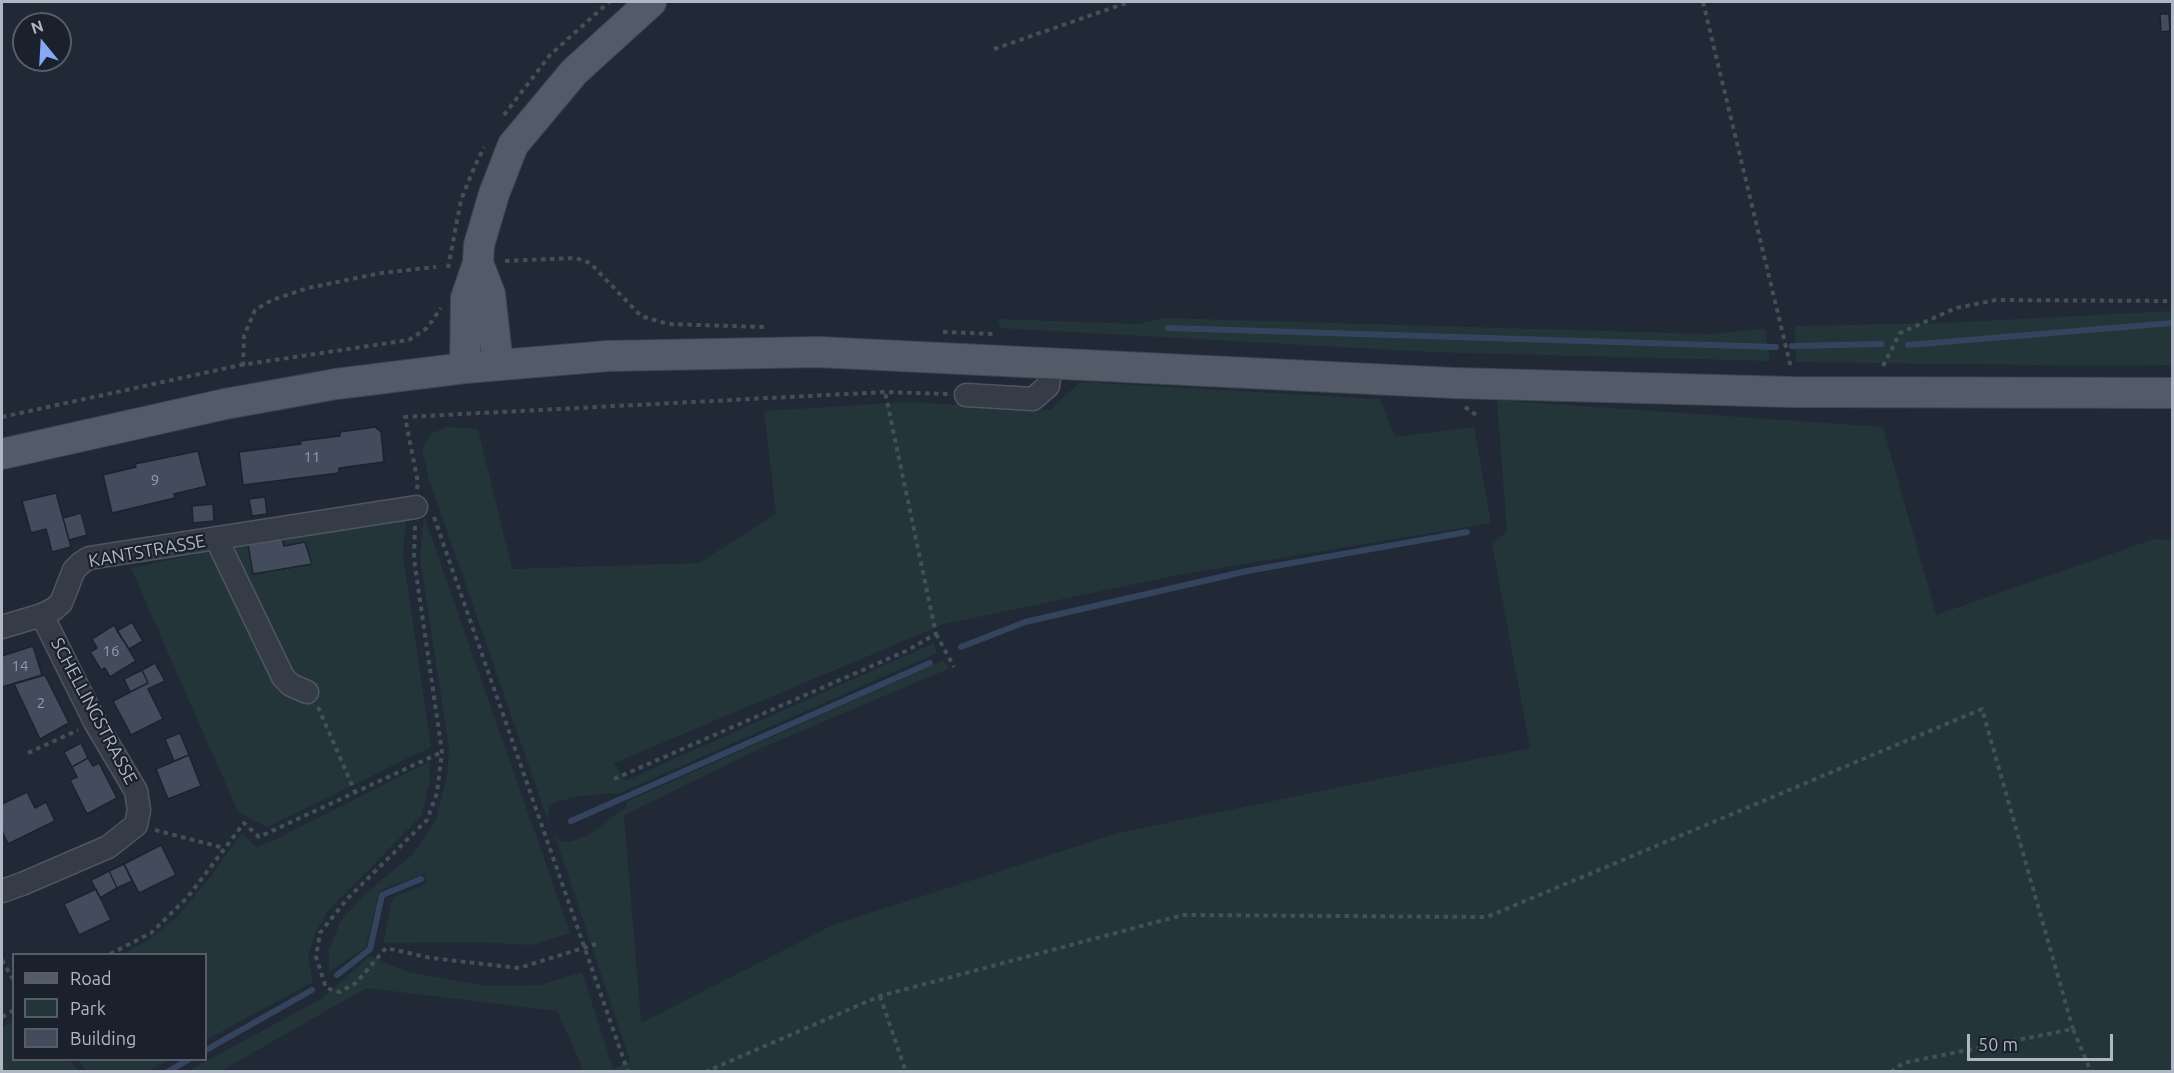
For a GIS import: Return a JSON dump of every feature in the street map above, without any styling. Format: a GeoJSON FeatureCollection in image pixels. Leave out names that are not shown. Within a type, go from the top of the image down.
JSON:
{"type":"FeatureCollection","features":[{"type":"Feature","properties":{"kind":"main road"},"geometry":{"type":"LineString","coordinates":[[498,366],[490,294],[491,262],[479,245],[494,194],[513,145],[574,72],[651,2]]}},
{"type":"Feature","properties":{"kind":"main road"},"geometry":{"type":"LineString","coordinates":[[465,368],[466,298],[491,262]]}},
{"type":"Feature","properties":{"kind":"main road"},"geometry":{"type":"LineString","coordinates":[[2,454],[225,404],[336,384],[465,368],[608,356],[818,352],[1454,383],[1791,392],[2172,393]]}},
{"type":"Feature","properties":{"kind":"street"},"geometry":{"type":"LineString","coordinates":[[966,395],[1033,399],[1048,386],[1051,363]]}},
{"type":"Feature","properties":{"kind":"street","name":"KANTSTRASSE"},"geometry":{"type":"LineString","coordinates":[[2,627],[42,615],[61,603],[74,570],[89,558],[416,507]]}},
{"type":"Feature","properties":{"kind":"street","name":"KANTSTRASSE"},"geometry":{"type":"LineString","coordinates":[[216,538],[283,677],[291,685],[307,692]]}},
{"type":"Feature","properties":{"kind":"street","name":"SCHELLINGSTRASSE"},"geometry":{"type":"LineString","coordinates":[[42,615],[95,722],[136,792],[137,818]]}},
{"type":"Feature","properties":{"kind":"street"},"geometry":{"type":"LineString","coordinates":[[2,891],[108,847],[137,818]]}},
{"type":"Feature","properties":{"kind":"path"},"geometry":{"type":"LineString","coordinates":[[994,49],[1129,2]]}},
{"type":"Feature","properties":{"kind":"path"},"geometry":{"type":"LineString","coordinates":[[1703,2],[1790,364]]}},
{"type":"Feature","properties":{"kind":"path"},"geometry":{"type":"LineString","coordinates":[[448,271],[454,230]]}},
{"type":"Feature","properties":{"kind":"path"},"geometry":{"type":"LineString","coordinates":[[491,262],[576,258],[590,263],[640,316],[668,324],[774,327]]}},
{"type":"Feature","properties":{"kind":"path"},"geometry":{"type":"LineString","coordinates":[[243,366],[244,336],[255,310],[272,300],[308,288],[381,273],[436,267]]}},
{"type":"Feature","properties":{"kind":"path"},"geometry":{"type":"LineString","coordinates":[[1883,366],[1900,333],[1956,308],[1996,300],[2172,301]]}},
{"type":"Feature","properties":{"kind":"path"},"geometry":{"type":"LineString","coordinates":[[2,417],[243,366],[409,340],[427,328],[444,302]]}},
{"type":"Feature","properties":{"kind":"path"},"geometry":{"type":"LineString","coordinates":[[940,332],[1002,334]]}},
{"type":"Feature","properties":{"kind":"path"},"geometry":{"type":"LineString","coordinates":[[1779,366],[1802,366]]}},
{"type":"Feature","properties":{"kind":"path"},"geometry":{"type":"LineString","coordinates":[[1872,366],[1895,366]]}},
{"type":"Feature","properties":{"kind":"path"},"geometry":{"type":"LineString","coordinates":[[885,392],[936,634],[954,667]]}},
{"type":"Feature","properties":{"kind":"path"},"geometry":{"type":"LineString","coordinates":[[596,944],[519,968],[431,958],[386,948],[356,983],[340,992],[326,988],[316,957],[320,933],[347,899],[427,820],[437,793],[442,752],[414,559],[418,483],[405,417],[885,392],[966,395]]}},
{"type":"Feature","properties":{"kind":"path"},"geometry":{"type":"LineString","coordinates":[[416,507],[432,513],[628,1071]]}},
{"type":"Feature","properties":{"kind":"path"},"geometry":{"type":"LineString","coordinates":[[614,779],[906,651],[936,634]]}},
{"type":"Feature","properties":{"kind":"path"},"geometry":{"type":"LineString","coordinates":[[307,692],[316,705],[355,792]]}},
{"type":"Feature","properties":{"kind":"path"},"geometry":{"type":"LineString","coordinates":[[705,1071],[880,996],[1183,915],[1487,917],[1982,709],[2073,1029],[2091,1071]]}},
{"type":"Feature","properties":{"kind":"path"},"geometry":{"type":"LineString","coordinates":[[28,753],[95,722]]}},
{"type":"Feature","properties":{"kind":"path"},"geometry":{"type":"LineString","coordinates":[[112,953],[151,933],[187,898],[244,823],[259,837],[442,752]]}},
{"type":"Feature","properties":{"kind":"path"},"geometry":{"type":"LineString","coordinates":[[137,818],[224,848]]}},
{"type":"Feature","properties":{"kind":"path"},"geometry":{"type":"LineString","coordinates":[[2,960],[12,978]]}},
{"type":"Feature","properties":{"kind":"path"},"geometry":{"type":"LineString","coordinates":[[880,996],[906,1071]]}},
{"type":"Feature","properties":{"kind":"path"},"geometry":{"type":"LineString","coordinates":[[1891,1071],[1903,1063],[2073,1029]]}},
{"type":"Feature","properties":{"kind":"green space"},"geometry":{"type":"Polygon","coordinates":[[[2172,311],[2172,365],[1796,362],[1795,326],[1945,323],[2172,311]]]}},
{"type":"Feature","properties":{"kind":"green space"},"geometry":{"type":"Polygon","coordinates":[[[1164,318],[1708,334],[1765,329],[1770,361],[1430,352],[1000,328],[998,319],[1138,324],[1164,318]]]}},
{"type":"Feature","properties":{"kind":"green space"},"geometry":{"type":"Polygon","coordinates":[[[1080,382],[1380,399],[1395,437],[1474,427],[1491,523],[1178,575],[944,624],[614,763],[625,781],[934,643],[937,653],[620,793],[580,796],[559,801],[549,807],[548,821],[429,479],[422,450],[430,434],[448,427],[478,429],[512,569],[699,563],[776,514],[764,411],[909,402],[1050,410],[1080,382]]]}},
{"type":"Feature","properties":{"kind":"green space"},"geometry":{"type":"Polygon","coordinates":[[[1497,400],[1883,427],[1936,615],[2154,539],[2172,540],[2172,1071],[580,1072],[583,1069],[557,1011],[366,988],[221,1071],[188,1071],[323,998],[370,956],[408,972],[486,986],[540,985],[582,972],[613,1069],[630,1061],[554,833],[560,841],[569,842],[587,836],[626,807],[626,802],[942,661],[950,668],[759,749],[624,815],[641,1023],[833,925],[1118,833],[1530,748],[1492,544],[1507,531],[1497,400]]]}},
{"type":"Feature","properties":{"kind":"green space"},"geometry":{"type":"Polygon","coordinates":[[[424,516],[570,933],[532,945],[476,942],[383,943],[393,897],[426,884],[424,874],[379,891],[366,947],[329,972],[329,950],[341,920],[364,895],[414,853],[436,820],[447,776],[449,748],[420,558],[424,516]]]}},
{"type":"Feature","properties":{"kind":"green space"},"geometry":{"type":"Polygon","coordinates":[[[406,518],[403,555],[431,747],[267,827],[238,812],[131,568],[248,544],[406,518]]]}},
{"type":"Feature","properties":{"kind":"green space"},"geometry":{"type":"Polygon","coordinates":[[[429,762],[430,782],[421,816],[328,911],[315,933],[308,958],[313,982],[207,1039],[207,953],[125,953],[150,939],[178,916],[212,875],[242,833],[256,847],[429,762]]]}},
{"type":"Feature","properties":{"kind":"green space"},"geometry":{"type":"Polygon","coordinates":[[[12,1022],[12,1061],[70,1061],[79,1071],[2,1071],[2,1027],[12,1022]]]}},
{"type":"Feature","properties":{"kind":"green space"},"geometry":{"type":"Polygon","coordinates":[[[79,1061],[167,1061],[146,1072],[87,1071],[79,1061]]]}},
{"type":"Feature","properties":{"kind":"building"},"geometry":{"type":"Polygon","coordinates":[[[2160,14],[2169,14],[2170,31],[2161,32],[2160,14]]]}},
{"type":"Feature","properties":{"kind":"building"},"geometry":{"type":"Polygon","coordinates":[[[375,427],[381,432],[384,462],[339,468],[339,473],[243,485],[239,452],[301,444],[300,441],[340,436],[340,432],[375,427]]]}},
{"type":"Feature","properties":{"kind":"building"},"geometry":{"type":"Polygon","coordinates":[[[198,451],[207,486],[174,494],[175,498],[112,513],[103,475],[136,467],[135,464],[198,451]]]}},
{"type":"Feature","properties":{"kind":"building"},"geometry":{"type":"Polygon","coordinates":[[[56,493],[71,547],[52,552],[46,529],[31,533],[22,501],[56,493]]]}},
{"type":"Feature","properties":{"kind":"building"},"geometry":{"type":"Polygon","coordinates":[[[265,497],[267,514],[252,516],[249,499],[265,497]]]}},
{"type":"Feature","properties":{"kind":"building"},"geometry":{"type":"Polygon","coordinates":[[[213,504],[214,521],[193,523],[192,506],[213,504]]]}},
{"type":"Feature","properties":{"kind":"building"},"geometry":{"type":"Polygon","coordinates":[[[81,513],[87,535],[69,540],[63,518],[81,513]]]}},
{"type":"Feature","properties":{"kind":"building"},"geometry":{"type":"Polygon","coordinates":[[[282,538],[284,546],[305,542],[312,564],[253,574],[248,544],[282,538]]]}},
{"type":"Feature","properties":{"kind":"building"},"geometry":{"type":"Polygon","coordinates":[[[132,622],[143,641],[129,649],[117,631],[132,622]]]}},
{"type":"Feature","properties":{"kind":"building"},"geometry":{"type":"Polygon","coordinates":[[[114,625],[136,661],[110,677],[105,668],[101,670],[90,652],[97,648],[92,639],[114,625]]]}},
{"type":"Feature","properties":{"kind":"building"},"geometry":{"type":"Polygon","coordinates":[[[33,646],[42,675],[2,687],[2,656],[33,646]]]}},
{"type":"Feature","properties":{"kind":"building"},"geometry":{"type":"Polygon","coordinates":[[[155,663],[165,681],[148,689],[163,719],[131,735],[113,701],[148,683],[142,670],[155,663]]]}},
{"type":"Feature","properties":{"kind":"building"},"geometry":{"type":"Polygon","coordinates":[[[142,670],[148,683],[130,692],[124,679],[142,670]]]}},
{"type":"Feature","properties":{"kind":"building"},"geometry":{"type":"Polygon","coordinates":[[[45,675],[69,723],[40,739],[14,684],[45,675]]]}},
{"type":"Feature","properties":{"kind":"building"},"geometry":{"type":"Polygon","coordinates":[[[180,733],[189,755],[174,761],[165,739],[180,733]]]}},
{"type":"Feature","properties":{"kind":"building"},"geometry":{"type":"Polygon","coordinates":[[[81,743],[88,758],[72,767],[64,752],[81,743]]]}},
{"type":"Feature","properties":{"kind":"building"},"geometry":{"type":"Polygon","coordinates":[[[189,755],[201,786],[168,799],[156,769],[189,755]]]}},
{"type":"Feature","properties":{"kind":"building"},"geometry":{"type":"Polygon","coordinates":[[[88,758],[93,766],[99,763],[117,798],[87,814],[70,780],[77,777],[72,767],[88,758]]]}},
{"type":"Feature","properties":{"kind":"building"},"geometry":{"type":"Polygon","coordinates":[[[27,792],[35,808],[46,802],[55,821],[8,844],[2,831],[2,804],[27,792]]]}},
{"type":"Feature","properties":{"kind":"building"},"geometry":{"type":"Polygon","coordinates":[[[161,845],[176,875],[139,893],[124,864],[161,845]]]}},
{"type":"Feature","properties":{"kind":"building"},"geometry":{"type":"Polygon","coordinates":[[[124,864],[132,881],[117,888],[109,871],[124,864]]]}},
{"type":"Feature","properties":{"kind":"building"},"geometry":{"type":"Polygon","coordinates":[[[109,871],[117,888],[100,898],[91,880],[109,871]]]}},
{"type":"Feature","properties":{"kind":"building"},"geometry":{"type":"Polygon","coordinates":[[[96,889],[111,920],[79,935],[64,904],[96,889]]]}},
{"type":"Feature","properties":{"kind":"waterway"},"geometry":{"type":"LineString","coordinates":[[1908,345],[2172,323]]}},
{"type":"Feature","properties":{"kind":"waterway"},"geometry":{"type":"LineString","coordinates":[[1168,328],[1776,347]]}},
{"type":"Feature","properties":{"kind":"waterway"},"geometry":{"type":"LineString","coordinates":[[1792,346],[1882,344]]}},
{"type":"Feature","properties":{"kind":"waterway"},"geometry":{"type":"LineString","coordinates":[[961,647],[1025,622],[1247,571],[1467,532]]}},
{"type":"Feature","properties":{"kind":"waterway"},"geometry":{"type":"LineString","coordinates":[[571,821],[930,663]]}},
{"type":"Feature","properties":{"kind":"waterway"},"geometry":{"type":"LineString","coordinates":[[337,975],[370,949],[382,895],[421,879]]}},
{"type":"Feature","properties":{"kind":"waterway"},"geometry":{"type":"LineString","coordinates":[[207,1049],[312,990]]}},
{"type":"Feature","properties":{"kind":"waterway"},"geometry":{"type":"LineString","coordinates":[[167,1072],[186,1061]]}}]}
